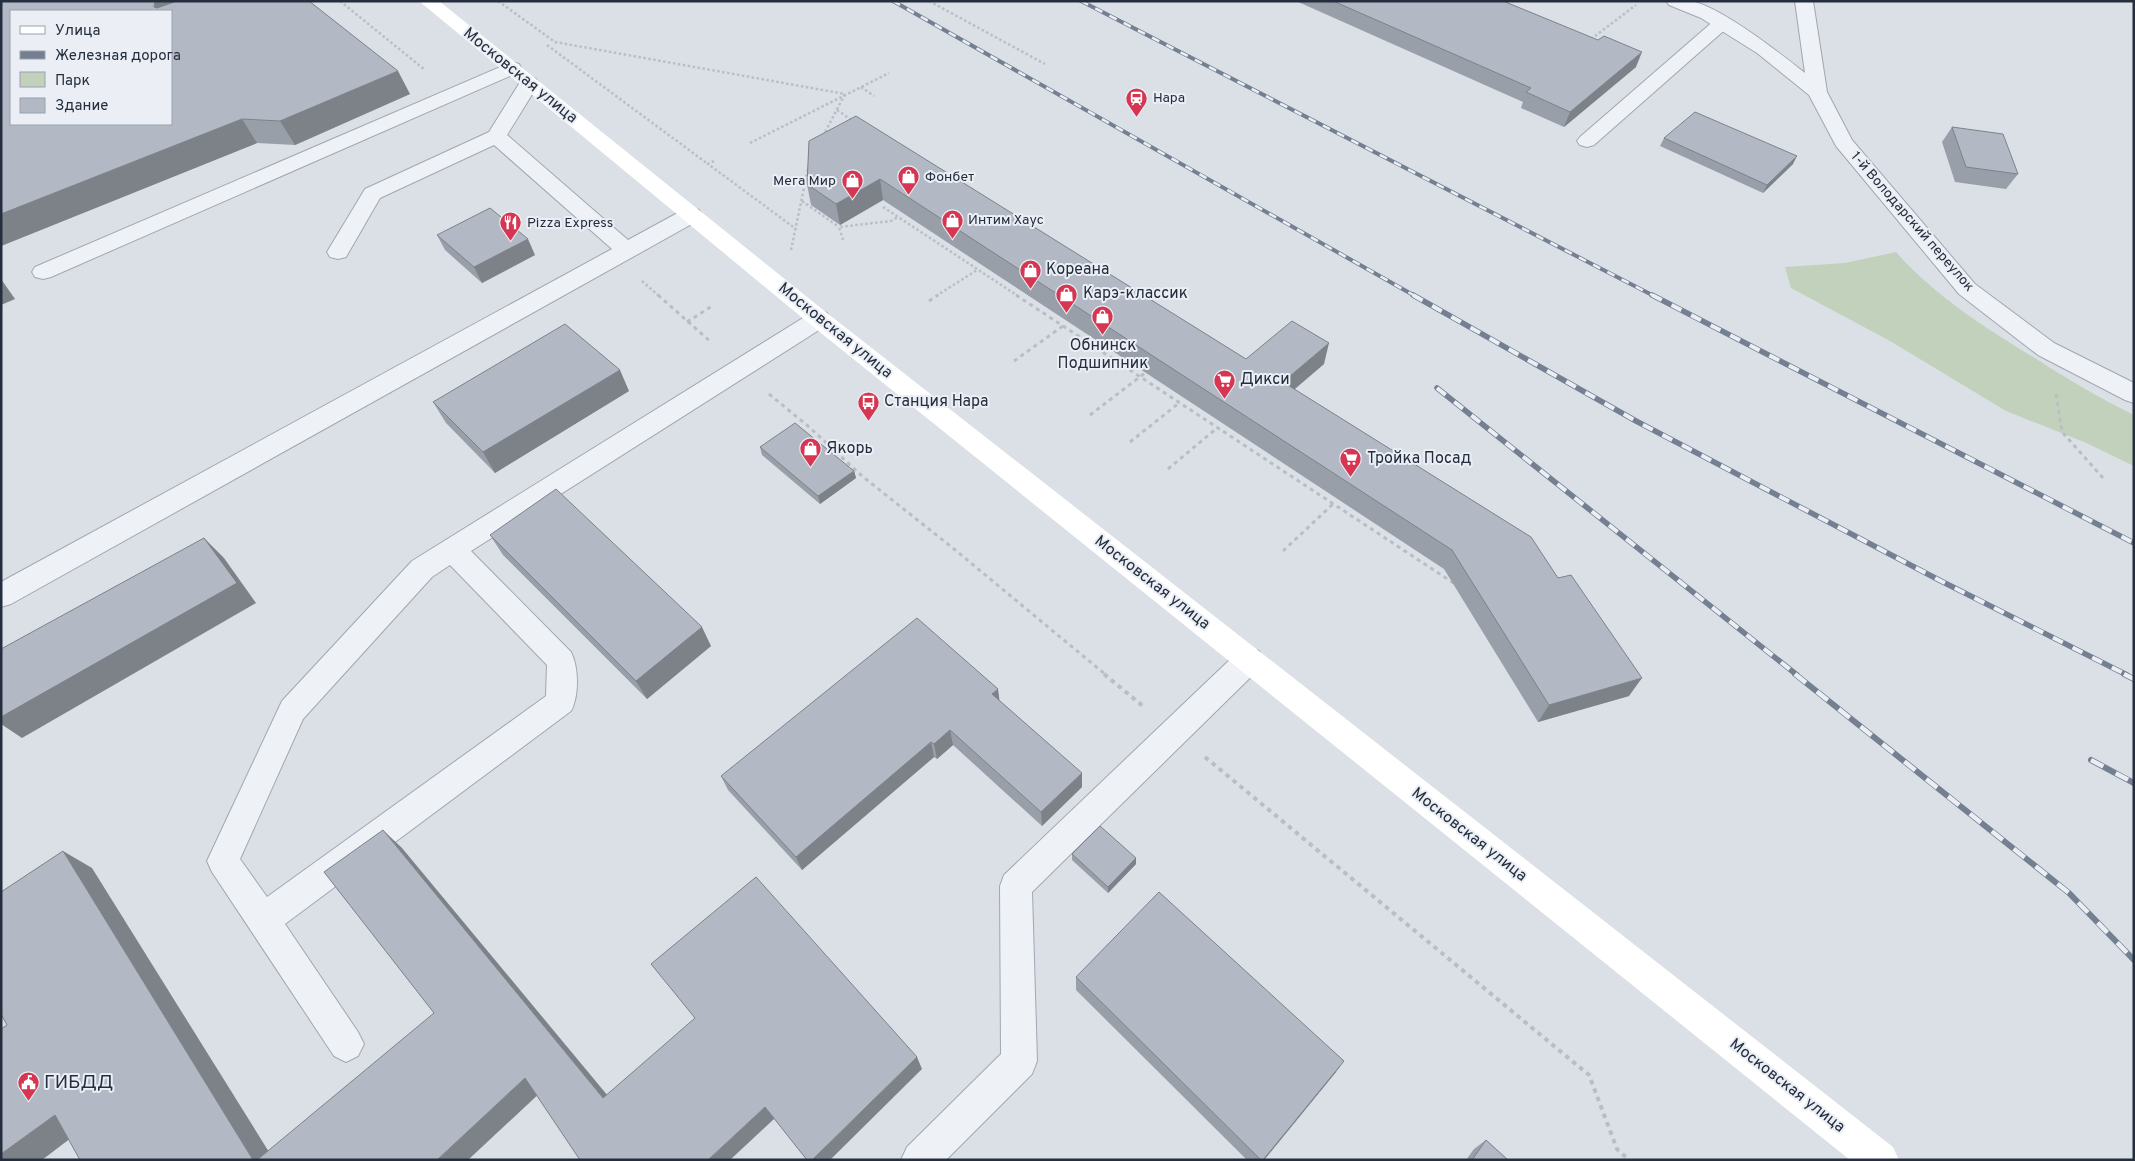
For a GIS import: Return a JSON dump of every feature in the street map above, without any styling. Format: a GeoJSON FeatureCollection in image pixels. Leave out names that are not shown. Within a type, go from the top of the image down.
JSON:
{"type":"FeatureCollection","features":[{"type":"Feature","properties":{"kind":"main road","name":"Московская улица"},"geometry":{"type":"LineString","coordinates":[[428,1],[819,319],[1880,1160]]}},
{"type":"Feature","properties":{"kind":"street"},"geometry":{"type":"LineString","coordinates":[[1675,1],[1707,14],[1764,49],[1817,92]]}},
{"type":"Feature","properties":{"kind":"street","name":"1-й Володарский переулок"},"geometry":{"type":"LineString","coordinates":[[1804,1],[1817,92],[1843,142],[1967,289],[2046,348],[2134,394]]}},
{"type":"Feature","properties":{"kind":"street"},"geometry":{"type":"LineString","coordinates":[[1587,141],[1722,23]]}},
{"type":"Feature","properties":{"kind":"street"},"geometry":{"type":"LineString","coordinates":[[44,272],[512,68]]}},
{"type":"Feature","properties":{"kind":"street"},"geometry":{"type":"LineString","coordinates":[[338,252],[372,194],[496,136],[529,83]]}},
{"type":"Feature","properties":{"kind":"street"},"geometry":{"type":"LineString","coordinates":[[496,136],[626,250]]}},
{"type":"Feature","properties":{"kind":"street"},"geometry":{"type":"LineString","coordinates":[[1,596],[690,215]]}},
{"type":"Feature","properties":{"kind":"street"},"geometry":{"type":"LineString","coordinates":[[346,1044],[223,861],[292,710],[422,569],[819,319]]}},
{"type":"Feature","properties":{"kind":"street"},"geometry":{"type":"LineString","coordinates":[[263,920],[562,702],[561,661],[453,550]]}},
{"type":"Feature","properties":{"kind":"street"},"geometry":{"type":"LineString","coordinates":[[920,1160],[1019,1060],[1016,886],[1249,660]]}},
{"type":"Feature","properties":{"kind":"path"},"geometry":{"type":"LineString","coordinates":[[340,1],[431,75]]}},
{"type":"Feature","properties":{"kind":"path"},"geometry":{"type":"LineString","coordinates":[[498,1],[555,42],[845,94]]}},
{"type":"Feature","properties":{"kind":"path"},"geometry":{"type":"LineString","coordinates":[[929,1],[1045,64]]}},
{"type":"Feature","properties":{"kind":"path"},"geometry":{"type":"LineString","coordinates":[[1584,44],[1636,5]]}},
{"type":"Feature","properties":{"kind":"path"},"geometry":{"type":"LineString","coordinates":[[547,45],[796,229]]}},
{"type":"Feature","properties":{"kind":"path"},"geometry":{"type":"LineString","coordinates":[[750,143],[889,73]]}},
{"type":"Feature","properties":{"kind":"path"},"geometry":{"type":"LineString","coordinates":[[860,87],[874,96]]}},
{"type":"Feature","properties":{"kind":"path"},"geometry":{"type":"LineString","coordinates":[[819,143],[845,94]]}},
{"type":"Feature","properties":{"kind":"path"},"geometry":{"type":"LineString","coordinates":[[837,110],[854,122]]}},
{"type":"Feature","properties":{"kind":"path"},"geometry":{"type":"LineString","coordinates":[[708,164],[714,161]]}},
{"type":"Feature","properties":{"kind":"path"},"geometry":{"type":"LineString","coordinates":[[791,251],[808,168]]}},
{"type":"Feature","properties":{"kind":"path"},"geometry":{"type":"LineString","coordinates":[[802,201],[839,226],[891,222],[898,217]]}},
{"type":"Feature","properties":{"kind":"path"},"geometry":{"type":"LineString","coordinates":[[883,207],[1451,583],[1458,585]]}},
{"type":"Feature","properties":{"kind":"path"},"geometry":{"type":"LineString","coordinates":[[839,226],[843,240]]}},
{"type":"Feature","properties":{"kind":"path"},"geometry":{"type":"LineString","coordinates":[[929,301],[977,270]]}},
{"type":"Feature","properties":{"kind":"path"},"geometry":{"type":"LineString","coordinates":[[687,322],[712,306]]}},
{"type":"Feature","properties":{"kind":"path"},"geometry":{"type":"LineString","coordinates":[[1014,361],[1063,326]]}},
{"type":"Feature","properties":{"kind":"path"},"geometry":{"type":"LineString","coordinates":[[1090,415],[1145,372]]}},
{"type":"Feature","properties":{"kind":"path"},"geometry":{"type":"LineString","coordinates":[[2055,388],[2062,432],[2104,478]]}},
{"type":"Feature","properties":{"kind":"path"},"geometry":{"type":"LineString","coordinates":[[1130,442],[1179,403]]}},
{"type":"Feature","properties":{"kind":"path"},"geometry":{"type":"LineString","coordinates":[[808,426],[862,476],[954,549],[1589,1075],[1617,1149],[1629,1160]]}},
{"type":"Feature","properties":{"kind":"path"},"geometry":{"type":"LineString","coordinates":[[1168,469],[1218,428]]}},
{"type":"Feature","properties":{"kind":"path"},"geometry":{"type":"LineString","coordinates":[[1283,551],[1333,504]]}},
{"type":"Feature","properties":{"kind":"green space"},"geometry":{"type":"Polygon","coordinates":[[[1896,252],[1928,284],[1981,324],[2073,382],[2134,415],[2134,466],[2084,442],[2006,411],[1890,341],[1791,288],[1785,267],[1845,263],[1896,252]]]}},
{"type":"Feature","properties":{"kind":"building"},"geometry":{"type":"Polygon","coordinates":[[[1,1],[155,1],[154,7],[157,8],[177,1],[309,1],[398,71],[280,121],[242,119],[1,214],[1,1]]]}},
{"type":"Feature","properties":{"kind":"building"},"geometry":{"type":"Polygon","coordinates":[[[1333,1],[1503,1],[1598,40],[1604,36],[1642,52],[1570,112],[1526,92],[1531,88],[1333,1]]]}},
{"type":"Feature","properties":{"kind":"building"},"geometry":{"type":"Polygon","coordinates":[[[1695,112],[1797,156],[1767,185],[1664,138],[1695,112]]]}},
{"type":"Feature","properties":{"kind":"building"},"geometry":{"type":"Polygon","coordinates":[[[856,116],[1246,359],[1292,321],[1329,343],[1283,382],[1531,537],[1558,578],[1571,575],[1642,678],[1549,705],[1452,550],[880,179],[836,204],[807,184],[809,141],[856,116]]]}},
{"type":"Feature","properties":{"kind":"building"},"geometry":{"type":"Polygon","coordinates":[[[1952,127],[2003,134],[2018,174],[1966,167],[1952,127]]]}},
{"type":"Feature","properties":{"kind":"building"},"geometry":{"type":"Polygon","coordinates":[[[490,208],[528,239],[474,267],[437,235],[490,208]]]}},
{"type":"Feature","properties":{"kind":"building"},"geometry":{"type":"Polygon","coordinates":[[[565,324],[620,370],[483,452],[433,402],[565,324]]]}},
{"type":"Feature","properties":{"kind":"building","name":"Якорь"},"geometry":{"type":"Polygon","coordinates":[[[795,423],[854,471],[818,496],[760,447],[795,423]]]}},
{"type":"Feature","properties":{"kind":"building"},"geometry":{"type":"Polygon","coordinates":[[[556,489],[702,627],[636,681],[490,535],[556,489]]]}},
{"type":"Feature","properties":{"kind":"building"},"geometry":{"type":"Polygon","coordinates":[[[204,538],[237,583],[1,717],[1,649],[204,538]]]}},
{"type":"Feature","properties":{"kind":"building"},"geometry":{"type":"Polygon","coordinates":[[[917,618],[998,689],[992,694],[1082,773],[1041,812],[950,730],[934,744],[931,742],[796,857],[721,776],[917,618]]]}},
{"type":"Feature","properties":{"kind":"building"},"geometry":{"type":"Polygon","coordinates":[[[1100,826],[1136,858],[1108,887],[1072,854],[1100,826]]]}},
{"type":"Feature","properties":{"kind":"building"},"geometry":{"type":"Polygon","coordinates":[[[383,830],[603,1098],[695,1018],[651,964],[756,877],[917,1057],[812,1160],[807,1160],[765,1107],[708,1160],[580,1160],[525,1078],[437,1160],[257,1160],[434,1013],[324,872],[383,830]]]}},
{"type":"Feature","properties":{"kind":"building"},"geometry":{"type":"Polygon","coordinates":[[[63,851],[253,1160],[80,1160],[55,1115],[1,1154],[1,1029],[7,1025],[1,1014],[1,892],[63,851]]]}},
{"type":"Feature","properties":{"kind":"building"},"geometry":{"type":"Polygon","coordinates":[[[1159,892],[1344,1061],[1263,1160],[1076,977],[1159,892]]]}},
{"type":"Feature","properties":{"kind":"building"},"geometry":{"type":"Polygon","coordinates":[[[1486,1140],[1508,1160],[1472,1160],[1486,1140]]]}},
{"type":"Feature","properties":{"kind":"railway"},"geometry":{"type":"LineString","coordinates":[[893,1],[1415,296]]}},
{"type":"Feature","properties":{"kind":"railway"},"geometry":{"type":"LineString","coordinates":[[1081,1],[1654,296]]}},
{"type":"Feature","properties":{"kind":"railway"},"geometry":{"type":"LineString","coordinates":[[1413,295],[1636,421],[1939,580],[2127,675]]}},
{"type":"Feature","properties":{"kind":"railway"},"geometry":{"type":"LineString","coordinates":[[1652,295],[2134,543]]}},
{"type":"Feature","properties":{"kind":"railway"},"geometry":{"type":"LineString","coordinates":[[1437,388],[1797,675]]}},
{"type":"Feature","properties":{"kind":"railway"},"geometry":{"type":"LineString","coordinates":[[1795,674],[2069,893],[2134,960]]}},
{"type":"Feature","properties":{"kind":"railway"},"geometry":{"type":"LineString","coordinates":[[2124,674],[2134,679]]}},
{"type":"Feature","properties":{"kind":"railway"},"geometry":{"type":"LineString","coordinates":[[2091,760],[2134,783]]}},
{"type":"Feature","properties":{"kind":"place","name":"Нара"},"geometry":{"type":"Point","coordinates":[1137,117]}},
{"type":"Feature","properties":{"kind":"place","name":"Фонбет"},"geometry":{"type":"Point","coordinates":[909,196]}},
{"type":"Feature","properties":{"kind":"place","name":"Мега Мир"},"geometry":{"type":"Point","coordinates":[852,200]}},
{"type":"Feature","properties":{"kind":"place","name":"Интим Хаус"},"geometry":{"type":"Point","coordinates":[952,239]}},
{"type":"Feature","properties":{"kind":"place","name":"Pizza Express"},"geometry":{"type":"Point","coordinates":[511,242]}},
{"type":"Feature","properties":{"kind":"place","name":"Кореана"},"geometry":{"type":"Point","coordinates":[1030,289]}},
{"type":"Feature","properties":{"kind":"place","name":"Карэ-классик"},"geometry":{"type":"Point","coordinates":[1067,313]}},
{"type":"Feature","properties":{"kind":"place","name":"Обнинск Подшипник"},"geometry":{"type":"Point","coordinates":[1103,336]}},
{"type":"Feature","properties":{"kind":"place","name":"Дикси"},"geometry":{"type":"Point","coordinates":[1224,399]}},
{"type":"Feature","properties":{"kind":"place","name":"Станция Нара"},"geometry":{"type":"Point","coordinates":[868,421]}},
{"type":"Feature","properties":{"kind":"place","name":"Якорь"},"geometry":{"type":"Point","coordinates":[810,468]}},
{"type":"Feature","properties":{"kind":"place","name":"Тройка Посад"},"geometry":{"type":"Point","coordinates":[1351,478]}},
{"type":"Feature","properties":{"kind":"place","name":"ГИБДД"},"geometry":{"type":"Point","coordinates":[28,1102]}}]}
